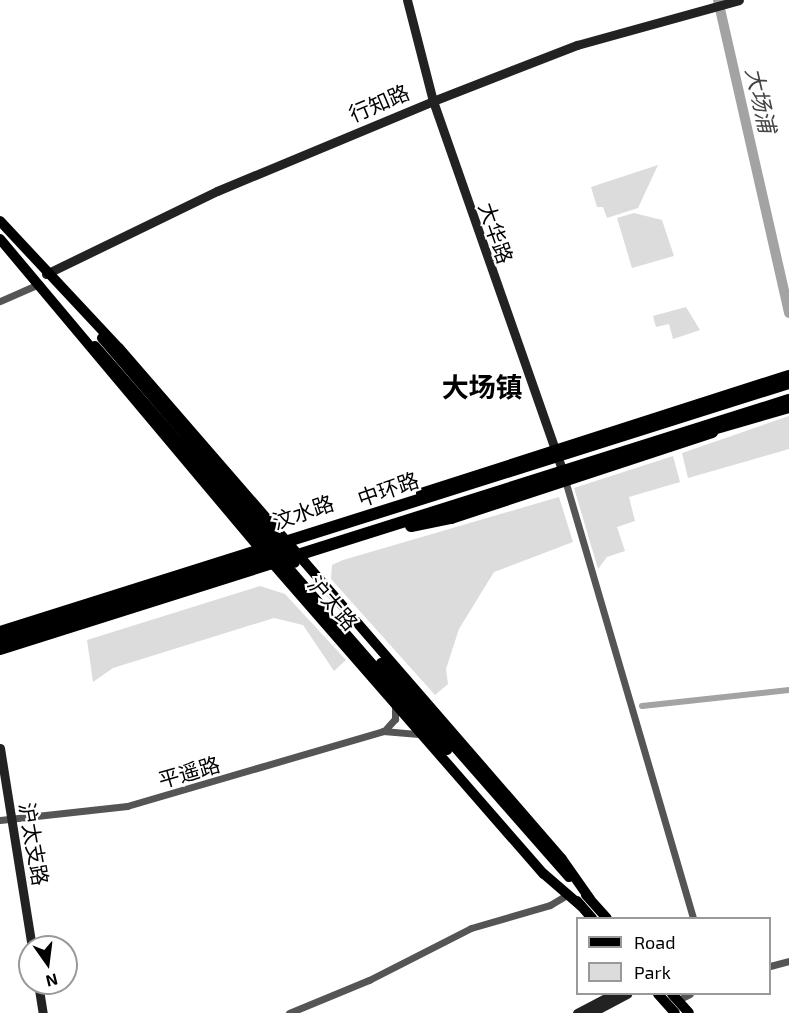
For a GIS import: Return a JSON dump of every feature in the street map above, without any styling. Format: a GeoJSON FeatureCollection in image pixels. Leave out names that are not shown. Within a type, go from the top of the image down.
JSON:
{"type":"FeatureCollection","features":[{"type":"Feature","properties":{"kind":"highway","name":"中环路"},"geometry":{"type":"LineString","coordinates":[[0,631],[789,378]]}},
{"type":"Feature","properties":{"kind":"highway","name":"中环路"},"geometry":{"type":"LineString","coordinates":[[0,648],[788,405]]}},
{"type":"Feature","properties":{"kind":"highway"},"geometry":{"type":"LineString","coordinates":[[381,532],[452,518],[679,445],[788,405]]}},
{"type":"Feature","properties":{"kind":"main road","name":"沪太路"},"geometry":{"type":"LineString","coordinates":[[0,221],[46,274],[79,306],[285,539],[299,558],[562,858],[592,917]]}},
{"type":"Feature","properties":{"kind":"main road","name":"沪太路"},"geometry":{"type":"LineString","coordinates":[[0,239],[268,557],[424,736],[568,894],[585,902],[606,917]]}},
{"type":"Feature","properties":{"kind":"main road","name":"沪太路"},"geometry":{"type":"LineString","coordinates":[[79,306],[121,362],[585,902]]}},
{"type":"Feature","properties":{"kind":"main road","name":"沪太路"},"geometry":{"type":"LineString","coordinates":[[65,316],[585,902]]}},
{"type":"Feature","properties":{"kind":"main road","name":"汶水路"},"geometry":{"type":"LineString","coordinates":[[0,648],[268,557],[285,539],[555,448],[789,378]]}},
{"type":"Feature","properties":{"kind":"main road","name":"汶水路"},"geometry":{"type":"LineString","coordinates":[[0,631],[160,579],[268,557],[299,558],[788,405]]}},
{"type":"Feature","properties":{"kind":"main road","name":"汶水路"},"geometry":{"type":"LineString","coordinates":[[0,639],[189,579],[268,557]]}},
{"type":"Feature","properties":{"kind":"main road"},"geometry":{"type":"LineString","coordinates":[[160,579],[189,579]]}},
{"type":"Feature","properties":{"kind":"main road"},"geometry":{"type":"LineString","coordinates":[[94,609],[113,594]]}},
{"type":"Feature","properties":{"kind":"main road"},"geometry":{"type":"LineString","coordinates":[[658,995],[675,1013]]}},
{"type":"Feature","properties":{"kind":"main road"},"geometry":{"type":"LineString","coordinates":[[675,997],[689,1013]]}},
{"type":"Feature","properties":{"kind":"street","name":"大华路"},"geometry":{"type":"LineString","coordinates":[[407,0],[433,101],[564,475]]}},
{"type":"Feature","properties":{"kind":"street","name":"行知路"},"geometry":{"type":"LineString","coordinates":[[46,274],[217,191],[433,101],[577,45],[739,0]]}},
{"type":"Feature","properties":{"kind":"street"},"geometry":{"type":"LineString","coordinates":[[0,301],[39,284]]}},
{"type":"Feature","properties":{"kind":"street"},"geometry":{"type":"LineString","coordinates":[[564,475],[693,917]]}},
{"type":"Feature","properties":{"kind":"street"},"geometry":{"type":"LineString","coordinates":[[382,731],[394,721],[395,703]]}},
{"type":"Feature","properties":{"kind":"street","name":"平遥路"},"geometry":{"type":"LineString","coordinates":[[0,820],[146,802],[382,731],[405,729],[424,736]]}},
{"type":"Feature","properties":{"kind":"street","name":"沪太支路"},"geometry":{"type":"LineString","coordinates":[[0,748],[30,935]]}},
{"type":"Feature","properties":{"kind":"street"},"geometry":{"type":"LineString","coordinates":[[289,1013],[313,1004],[471,928],[555,904],[568,894]]}},
{"type":"Feature","properties":{"kind":"street"},"geometry":{"type":"LineString","coordinates":[[771,966],[789,961]]}},
{"type":"Feature","properties":{"kind":"street"},"geometry":{"type":"LineString","coordinates":[[40,995],[43,1013]]}},
{"type":"Feature","properties":{"kind":"street"},"geometry":{"type":"LineString","coordinates":[[577,1013],[609,995]]}},
{"type":"Feature","properties":{"kind":"street"},"geometry":{"type":"LineString","coordinates":[[591,1013],[623,995]]}},
{"type":"Feature","properties":{"kind":"street"},"geometry":{"type":"LineString","coordinates":[[313,1004],[317,1013]]}},
{"type":"Feature","properties":{"kind":"green space"},"geometry":{"type":"Polygon","coordinates":[[[658,165],[638,208],[607,218],[603,207],[597,207],[591,187],[658,165]]]}},
{"type":"Feature","properties":{"kind":"green space"},"geometry":{"type":"Polygon","coordinates":[[[634,213],[662,220],[674,256],[632,268],[617,218],[634,213]]]}},
{"type":"Feature","properties":{"kind":"green space"},"geometry":{"type":"Polygon","coordinates":[[[686,307],[700,330],[673,339],[669,324],[656,327],[653,316],[686,307]]]}},
{"type":"Feature","properties":{"kind":"green space"},"geometry":{"type":"Polygon","coordinates":[[[789,416],[789,449],[688,478],[682,453],[789,416]]]}},
{"type":"Feature","properties":{"kind":"green space"},"geometry":{"type":"Polygon","coordinates":[[[673,456],[680,482],[629,497],[635,521],[617,527],[625,551],[607,557],[598,569],[574,488],[673,456]]]}},
{"type":"Feature","properties":{"kind":"green space"},"geometry":{"type":"Polygon","coordinates":[[[559,497],[573,542],[494,572],[459,629],[446,669],[448,684],[435,695],[331,579],[332,565],[343,560],[559,497]]]}},
{"type":"Feature","properties":{"kind":"green space"},"geometry":{"type":"Polygon","coordinates":[[[260,586],[285,594],[346,660],[334,671],[303,625],[274,618],[113,668],[93,682],[87,640],[260,586]]]}},
{"type":"Feature","properties":{"kind":"waterway","name":"大场浦"},"geometry":{"type":"LineString","coordinates":[[718,0],[789,313]]}},
{"type":"Feature","properties":{"kind":"waterway"},"geometry":{"type":"LineString","coordinates":[[642,706],[789,690]]}},
{"type":"Feature","properties":{"kind":"district","name":"大场镇"},"geometry":{"type":"Point","coordinates":[482,387]}}]}
